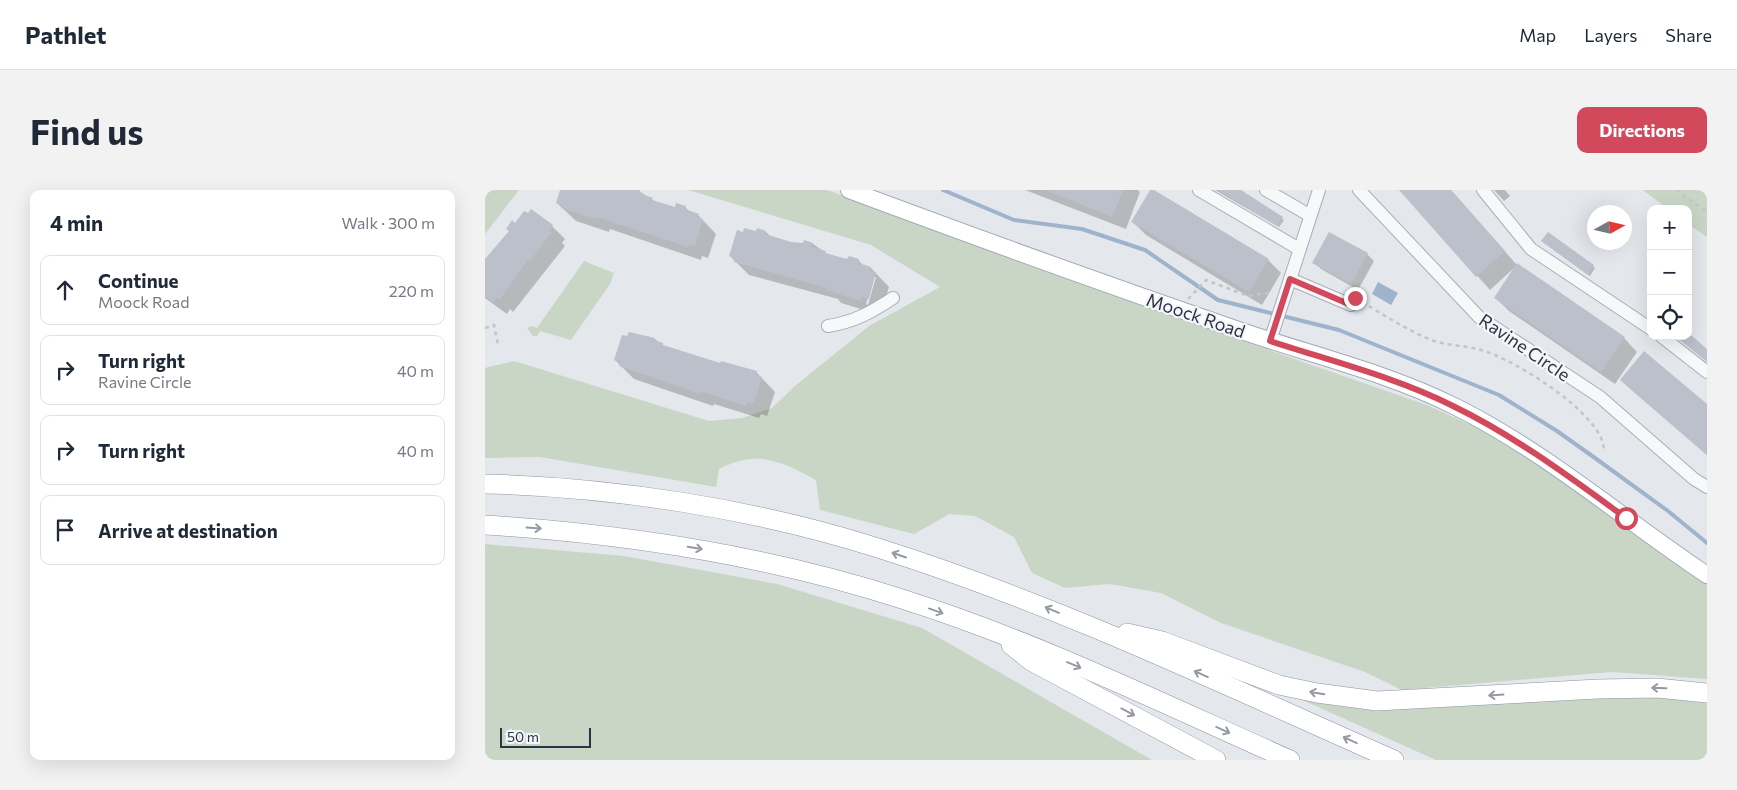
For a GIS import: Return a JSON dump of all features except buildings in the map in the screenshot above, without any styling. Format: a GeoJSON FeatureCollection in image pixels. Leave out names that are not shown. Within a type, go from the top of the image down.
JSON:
{"type":"FeatureCollection","features":[{"type":"Feature","properties":{"kind":"highway"},"geometry":{"type":"LineString","coordinates":[[485,484],[613,493],[697,505],[808,529],[876,547],[950,572],[1086,625],[1394,760]]}},
{"type":"Feature","properties":{"kind":"highway"},"geometry":{"type":"LineString","coordinates":[[485,525],[637,538],[751,559],[901,598],[997,632],[1290,760]]}},
{"type":"Feature","properties":{"kind":"highway"},"geometry":{"type":"LineString","coordinates":[[1086,625],[1162,641],[1279,685],[1348,697],[1377,700],[1416,700],[1598,689],[1657,688],[1707,693]]}},
{"type":"Feature","properties":{"kind":"highway"},"geometry":{"type":"LineString","coordinates":[[997,632],[1031,661],[1216,760]]}},
{"type":"Feature","properties":{"kind":"main road","name":"Moock Road"},"geometry":{"type":"LineString","coordinates":[[849,190],[1272,334],[1452,405],[1491,425],[1566,474],[1707,576]]}},
{"type":"Feature","properties":{"kind":"street"},"geometry":{"type":"LineString","coordinates":[[1199,190],[1299,249]]}},
{"type":"Feature","properties":{"kind":"street"},"geometry":{"type":"LineString","coordinates":[[1266,190],[1309,215]]}},
{"type":"Feature","properties":{"kind":"street"},"geometry":{"type":"LineString","coordinates":[[1272,334],[1309,215],[1319,190]]}},
{"type":"Feature","properties":{"kind":"street","name":"Ravine Circle"},"geometry":{"type":"LineString","coordinates":[[1359,190],[1479,317],[1600,397],[1694,479],[1707,487]]}},
{"type":"Feature","properties":{"kind":"street"},"geometry":{"type":"LineString","coordinates":[[1483,190],[1531,249],[1647,326]]}},
{"type":"Feature","properties":{"kind":"street"},"geometry":{"type":"LineString","coordinates":[[1290,279],[1351,305]]}},
{"type":"Feature","properties":{"kind":"street"},"geometry":{"type":"LineString","coordinates":[[828,326],[848,323],[865,316],[893,298]]}},
{"type":"Feature","properties":{"kind":"street"},"geometry":{"type":"LineString","coordinates":[[1666,340],[1707,372]]}},
{"type":"Feature","properties":{"kind":"path"},"geometry":{"type":"LineString","coordinates":[[1676,190],[1707,212]]}},
{"type":"Feature","properties":{"kind":"path"},"geometry":{"type":"LineString","coordinates":[[1193,295],[1206,280],[1248,296],[1274,292],[1290,279]]}},
{"type":"Feature","properties":{"kind":"path"},"geometry":{"type":"LineString","coordinates":[[1351,305],[1355,298],[1429,339],[1482,350],[1515,366],[1541,381],[1580,410],[1600,433],[1605,442],[1605,451]]}},
{"type":"Feature","properties":{"kind":"path"},"geometry":{"type":"LineString","coordinates":[[485,328],[494,325],[498,345]]}},
{"type":"Feature","properties":{"kind":"green space"},"geometry":{"type":"Polygon","coordinates":[[[485,190],[519,190],[485,234],[485,190]]]}},
{"type":"Feature","properties":{"kind":"green space"},"geometry":{"type":"Polygon","coordinates":[[[688,190],[827,190],[1220,333],[1427,405],[1508,442],[1707,584],[1707,679],[1612,672],[1402,690],[1365,672],[1221,623],[1161,593],[1110,584],[1065,588],[1032,573],[1014,537],[975,516],[949,514],[914,534],[820,510],[816,480],[791,467],[769,460],[745,460],[719,469],[716,487],[540,457],[485,458],[485,368],[514,361],[709,421],[742,418],[772,408],[795,386],[869,326],[940,287],[871,245],[688,190]]]}},
{"type":"Feature","properties":{"kind":"green space"},"geometry":{"type":"Polygon","coordinates":[[[1643,190],[1707,190],[1707,237],[1692,227],[1692,205],[1663,205],[1643,190]]]}},
{"type":"Feature","properties":{"kind":"green space"},"geometry":{"type":"Polygon","coordinates":[[[584,261],[614,273],[610,284],[571,340],[540,331],[537,336],[533,336],[527,328],[532,326],[537,328],[584,261]]]}},
{"type":"Feature","properties":{"kind":"green space"},"geometry":{"type":"Polygon","coordinates":[[[485,544],[624,556],[777,584],[922,628],[1152,760],[485,760],[485,544]]]}},
{"type":"Feature","properties":{"kind":"green space"},"geometry":{"type":"Polygon","coordinates":[[[1652,695],[1707,701],[1707,760],[1436,760],[1298,698],[1362,709],[1652,695]]]}},
{"type":"Feature","properties":{"kind":"water"},"geometry":{"type":"Polygon","coordinates":[[[1378,282],[1398,293],[1391,305],[1372,294],[1378,282]]]}},
{"type":"Feature","properties":{"kind":"waterway"},"geometry":{"type":"LineString","coordinates":[[943,190],[1014,220],[1082,229],[1145,250],[1218,300],[1339,330],[1499,395],[1557,431],[1595,458],[1668,511],[1707,543]]}},
{"type":"Feature","properties":{"kind":"route"},"geometry":{"type":"LineString","coordinates":[[1355,298],[1351,305],[1290,279],[1270,341],[1394,382],[1452,405],[1491,425],[1566,474],[1626,518]]}}]}
